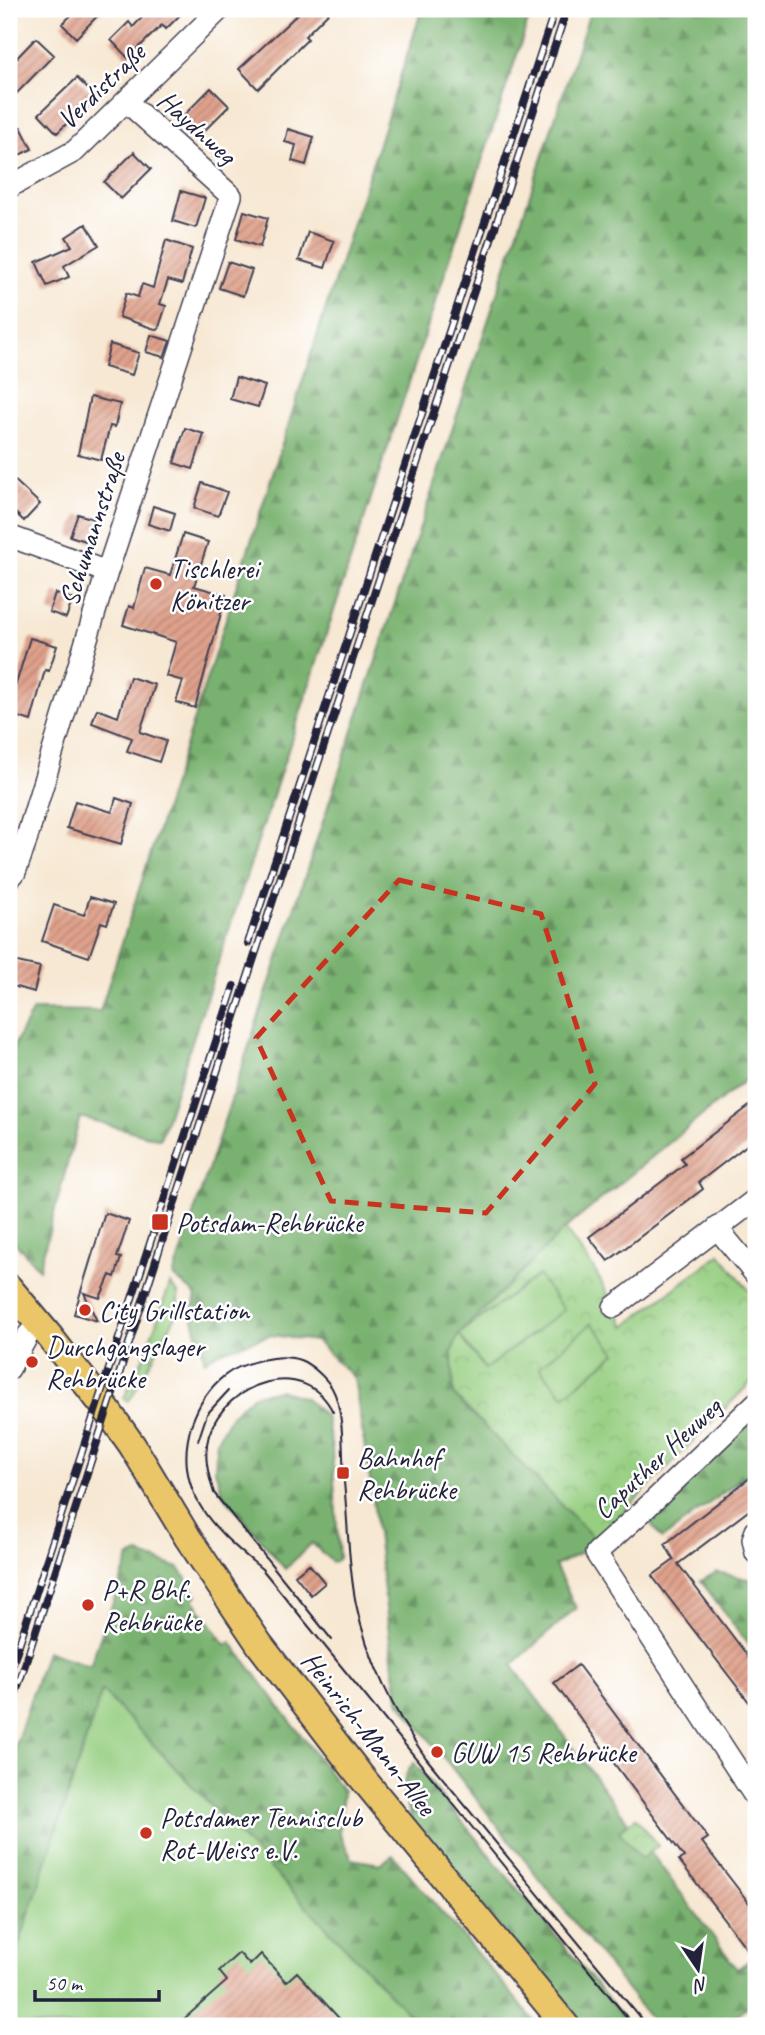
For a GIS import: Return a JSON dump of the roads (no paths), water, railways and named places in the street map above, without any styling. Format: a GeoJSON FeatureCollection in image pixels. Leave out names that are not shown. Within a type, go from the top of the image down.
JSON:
{"type":"FeatureCollection","features":[{"type":"Feature","properties":{"kind":"main road","name":"Heinrich-Mann-Allee"},"geometry":{"type":"LineString","coordinates":[[9,1288],[79,1373],[144,1464],[169,1509],[260,1644],[359,1774],[566,2026]]}},
{"type":"Feature","properties":{"kind":"street","name":"Verdistraße"},"geometry":{"type":"LineString","coordinates":[[9,187],[75,151],[220,9]]}},
{"type":"Feature","properties":{"kind":"street","name":"Haydnweg"},"geometry":{"type":"LineString","coordinates":[[126,101],[231,196]]}},
{"type":"Feature","properties":{"kind":"street","name":"Schumannstraße"},"geometry":{"type":"LineString","coordinates":[[9,879],[15,872],[24,847],[107,572],[231,196]]}},
{"type":"Feature","properties":{"kind":"street"},"geometry":{"type":"LineString","coordinates":[[9,536],[107,572]]}},
{"type":"Feature","properties":{"kind":"street"},"geometry":{"type":"LineString","coordinates":[[614,1307],[756,1199]]}},
{"type":"Feature","properties":{"kind":"street"},"geometry":{"type":"LineString","coordinates":[[718,1228],[756,1275]]}},
{"type":"Feature","properties":{"kind":"street"},"geometry":{"type":"LineString","coordinates":[[9,1369],[28,1335],[39,1323]]}},
{"type":"Feature","properties":{"kind":"street","name":"Caputher Heuweg"},"geometry":{"type":"LineString","coordinates":[[756,1403],[596,1553],[756,1798]]}},
{"type":"Feature","properties":{"kind":"street"},"geometry":{"type":"LineString","coordinates":[[756,1531],[753,1539],[756,1553]]}},
{"type":"Feature","properties":{"kind":"tram line"},"geometry":{"type":"LineString","coordinates":[[634,2026],[262,1569],[228,1540],[201,1507],[192,1489],[187,1469],[187,1447],[192,1423],[209,1392],[231,1371],[260,1360],[292,1358],[313,1368],[332,1388],[341,1421],[353,1589],[367,1645],[383,1684],[403,1723],[426,1758],[647,2026]]}},
{"type":"Feature","properties":{"kind":"tram line"},"geometry":{"type":"LineString","coordinates":[[332,1640],[214,1493],[206,1457],[209,1435],[218,1416],[248,1389],[267,1382],[286,1380],[304,1384],[320,1394],[333,1412]]}},
{"type":"Feature","properties":{"kind":"tram line"},"geometry":{"type":"LineString","coordinates":[[198,1441],[207,1414],[228,1391]]}},
{"type":"Feature","properties":{"kind":"railway"},"geometry":{"type":"LineString","coordinates":[[248,943],[555,9]]}},
{"type":"Feature","properties":{"kind":"railway"},"geometry":{"type":"LineString","coordinates":[[9,1714],[252,964],[567,9]]}},
{"type":"Feature","properties":{"kind":"railway"},"geometry":{"type":"LineString","coordinates":[[9,1675],[234,986]]}},
{"type":"Feature","properties":{"kind":"place","name":"Tischlerei Könitzer"},"geometry":{"type":"Point","coordinates":[156,584]}},
{"type":"Feature","properties":{"kind":"place","name":"Potsdam-Rehbrücke"},"geometry":{"type":"Point","coordinates":[160,1222]}},
{"type":"Feature","properties":{"kind":"place","name":"City Grillstation"},"geometry":{"type":"Point","coordinates":[85,1310]}},
{"type":"Feature","properties":{"kind":"place","name":"Durchgangslager Rehbrücke"},"geometry":{"type":"Point","coordinates":[32,1362]}},
{"type":"Feature","properties":{"kind":"place","name":"Bahnhof Rehbrücke"},"geometry":{"type":"Point","coordinates":[343,1473]}},
{"type":"Feature","properties":{"kind":"place","name":"P+R Bhf. Rehbrücke"},"geometry":{"type":"Point","coordinates":[88,1605]}},
{"type":"Feature","properties":{"kind":"place","name":"GUW 15 Rehbrücke"},"geometry":{"type":"Point","coordinates":[437,1752]}},
{"type":"Feature","properties":{"kind":"place","name":"Potsdamer Tennisclub Rot-Weiss e.V."},"geometry":{"type":"Point","coordinates":[146,1833]}}]}
